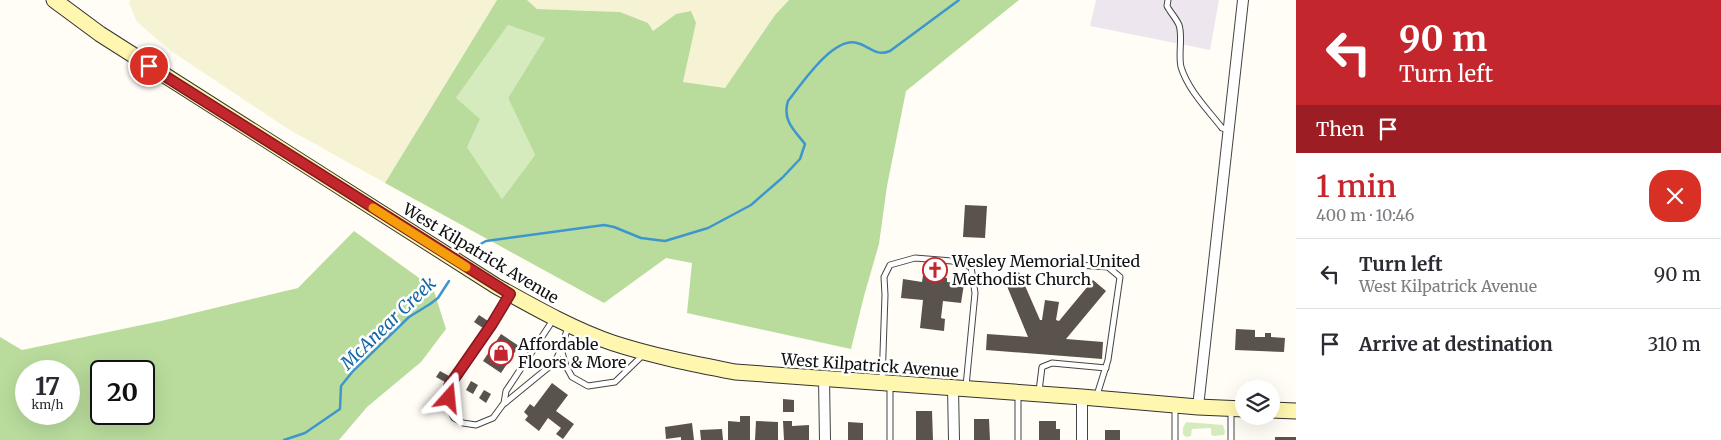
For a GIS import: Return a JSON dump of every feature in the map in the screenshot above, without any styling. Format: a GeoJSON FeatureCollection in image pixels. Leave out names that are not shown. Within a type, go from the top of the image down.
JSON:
{"type":"FeatureCollection","features":[{"type":"Feature","properties":{"kind":"main road","name":"West Kilpatrick Avenue"},"geometry":{"type":"LineString","coordinates":[[54,0],[100,34],[510,294],[554,317],[610,342],[686,363],[735,372],[1198,407],[1235,408]]}},
{"type":"Feature","properties":{"kind":"main road"},"geometry":{"type":"LineString","coordinates":[[1280,411],[1296,412]]}},
{"type":"Feature","properties":{"kind":"street"},"geometry":{"type":"LineString","coordinates":[[1198,407],[1243,0]]}},
{"type":"Feature","properties":{"kind":"street"},"geometry":{"type":"LineString","coordinates":[[824,380],[825,440]]}},
{"type":"Feature","properties":{"kind":"street"},"geometry":{"type":"LineString","coordinates":[[954,440],[960,389]]}},
{"type":"Feature","properties":{"kind":"street"},"geometry":{"type":"LineString","coordinates":[[1082,440],[1089,398]]}},
{"type":"Feature","properties":{"kind":"lane"},"geometry":{"type":"LineString","coordinates":[[1168,0],[1166,6],[1180,27],[1179,55],[1186,80],[1222,128],[1229,130]]}},
{"type":"Feature","properties":{"kind":"lane"},"geometry":{"type":"LineString","coordinates":[[890,440],[886,384],[884,277],[890,265],[915,258],[952,261],[971,267],[975,293],[960,389]]}},
{"type":"Feature","properties":{"kind":"lane"},"geometry":{"type":"LineString","coordinates":[[1050,263],[1108,267],[1120,278],[1106,368],[1089,398]]}},
{"type":"Feature","properties":{"kind":"lane"},"geometry":{"type":"LineString","coordinates":[[510,294],[492,324],[449,386],[449,409],[454,418],[463,423],[476,425],[493,418],[504,403],[554,362],[561,349],[569,324]]}},
{"type":"Feature","properties":{"kind":"lane"},"geometry":{"type":"LineString","coordinates":[[504,403],[506,390],[554,317]]}},
{"type":"Feature","properties":{"kind":"lane"},"geometry":{"type":"LineString","coordinates":[[561,349],[566,366],[572,377],[588,386],[615,382],[646,353]]}},
{"type":"Feature","properties":{"kind":"lane"},"geometry":{"type":"LineString","coordinates":[[1038,394],[1042,367],[1052,363],[1106,368]]}},
{"type":"Feature","properties":{"kind":"lane"},"geometry":{"type":"LineString","coordinates":[[1018,392],[1018,440]]}},
{"type":"Feature","properties":{"kind":"lane"},"geometry":{"type":"LineString","coordinates":[[1175,404],[1175,440]]}},
{"type":"Feature","properties":{"kind":"lane"},"geometry":{"type":"LineString","coordinates":[[1231,440],[1235,422]]}},
{"type":"Feature","properties":{"kind":"shaded area"},"geometry":{"type":"Polygon","coordinates":[[[130,0],[497,0],[385,183],[288,129],[171,51],[137,22],[129,3],[130,0]]]}},
{"type":"Feature","properties":{"kind":"shaded area"},"geometry":{"type":"Polygon","coordinates":[[[527,0],[789,0],[775,15],[725,88],[683,82],[696,23],[676,14],[653,31],[620,12],[537,9],[527,0]]]}},
{"type":"Feature","properties":{"kind":"shaded area"},"geometry":{"type":"Polygon","coordinates":[[[1096,0],[1219,0],[1210,50],[1090,26],[1096,0]]]}},
{"type":"Feature","properties":{"kind":"green space"},"geometry":{"type":"Polygon","coordinates":[[[497,0],[527,0],[537,9],[620,12],[648,23],[653,31],[676,14],[691,11],[696,23],[683,82],[725,88],[775,15],[789,0],[1019,0],[906,91],[887,186],[879,244],[851,349],[687,313],[692,263],[666,258],[604,303],[385,183],[497,0]],[[508,25],[456,98],[480,119],[467,147],[502,199],[535,155],[508,98],[545,38],[508,25]]]}},
{"type":"Feature","properties":{"kind":"green space"},"geometry":{"type":"Polygon","coordinates":[[[508,25],[545,38],[508,98],[535,155],[502,199],[467,147],[456,98],[508,25]]]}},
{"type":"Feature","properties":{"kind":"green space"},"geometry":{"type":"Polygon","coordinates":[[[354,231],[433,288],[446,329],[421,362],[367,407],[339,440],[0,440],[0,337],[22,350],[161,321],[298,288],[354,231]]]}},
{"type":"Feature","properties":{"kind":"green space"},"geometry":{"type":"Polygon","coordinates":[[[1186,422],[1223,425],[1225,432],[1224,435],[1213,436],[1211,428],[1192,429],[1191,436],[1186,437],[1183,434],[1183,428],[1186,422]]]}},
{"type":"Feature","properties":{"kind":"building"},"geometry":{"type":"Polygon","coordinates":[[[965,205],[987,206],[985,238],[963,237],[965,205]]]}},
{"type":"Feature","properties":{"kind":"building"},"geometry":{"type":"Polygon","coordinates":[[[1019,272],[1040,320],[1042,320],[1045,300],[1059,302],[1056,320],[1059,321],[1093,280],[1106,291],[1066,339],[1103,342],[1102,359],[986,350],[987,334],[1028,337],[1004,279],[1019,272]]]}},
{"type":"Feature","properties":{"kind":"building"},"geometry":{"type":"Polygon","coordinates":[[[923,275],[947,278],[947,282],[964,284],[961,303],[943,301],[941,318],[945,319],[944,331],[920,328],[923,300],[901,298],[903,279],[922,282],[923,275]]]}},
{"type":"Feature","properties":{"kind":"building"},"geometry":{"type":"Polygon","coordinates":[[[479,315],[488,321],[483,328],[474,322],[479,315]]]}},
{"type":"Feature","properties":{"kind":"building"},"geometry":{"type":"Polygon","coordinates":[[[1236,329],[1255,330],[1255,337],[1265,337],[1265,333],[1271,333],[1271,337],[1285,338],[1284,352],[1235,350],[1236,329]]]}},
{"type":"Feature","properties":{"kind":"building","name":"Affordable Floors & More"},"geometry":{"type":"Polygon","coordinates":[[[501,334],[519,346],[501,373],[483,361],[501,334]]]}},
{"type":"Feature","properties":{"kind":"building"},"geometry":{"type":"Polygon","coordinates":[[[440,371],[449,376],[445,382],[436,377],[440,371]]]}},
{"type":"Feature","properties":{"kind":"building"},"geometry":{"type":"Polygon","coordinates":[[[471,381],[478,385],[473,394],[466,390],[471,381]]]}},
{"type":"Feature","properties":{"kind":"building"},"geometry":{"type":"Polygon","coordinates":[[[552,383],[568,395],[556,411],[574,424],[563,439],[556,434],[561,428],[548,418],[539,431],[525,420],[528,416],[524,412],[530,404],[534,407],[552,383]]]}},
{"type":"Feature","properties":{"kind":"building"},"geometry":{"type":"Polygon","coordinates":[[[484,390],[491,394],[486,403],[479,398],[484,390]]]}},
{"type":"Feature","properties":{"kind":"building"},"geometry":{"type":"Polygon","coordinates":[[[783,399],[794,400],[794,412],[783,412],[783,399]]]}},
{"type":"Feature","properties":{"kind":"building"},"geometry":{"type":"Polygon","coordinates":[[[916,411],[932,411],[933,440],[916,440],[916,411]]]}},
{"type":"Feature","properties":{"kind":"building"},"geometry":{"type":"Polygon","coordinates":[[[740,416],[750,416],[750,440],[728,440],[728,421],[740,422],[740,416]]]}},
{"type":"Feature","properties":{"kind":"building"},"geometry":{"type":"Polygon","coordinates":[[[974,419],[989,419],[990,440],[974,440],[974,419]]]}},
{"type":"Feature","properties":{"kind":"building"},"geometry":{"type":"Polygon","coordinates":[[[756,421],[778,422],[778,440],[755,440],[756,421]]]}},
{"type":"Feature","properties":{"kind":"building"},"geometry":{"type":"Polygon","coordinates":[[[783,421],[792,421],[792,426],[809,425],[809,440],[784,440],[783,421]]]}},
{"type":"Feature","properties":{"kind":"building"},"geometry":{"type":"Polygon","coordinates":[[[1039,421],[1056,421],[1056,429],[1060,429],[1060,440],[1039,440],[1039,421]]]}},
{"type":"Feature","properties":{"kind":"building"},"geometry":{"type":"Polygon","coordinates":[[[848,422],[863,423],[863,440],[848,440],[848,422]]]}},
{"type":"Feature","properties":{"kind":"building"},"geometry":{"type":"Polygon","coordinates":[[[692,423],[694,440],[681,440],[681,437],[666,439],[665,427],[692,423]]]}},
{"type":"Feature","properties":{"kind":"building"},"geometry":{"type":"Polygon","coordinates":[[[722,429],[723,440],[701,440],[700,430],[722,429]]]}},
{"type":"Feature","properties":{"kind":"building"},"geometry":{"type":"Polygon","coordinates":[[[1105,430],[1120,430],[1120,440],[1105,440],[1105,430]]]}},
{"type":"Feature","properties":{"kind":"building"},"geometry":{"type":"Polygon","coordinates":[[[1275,437],[1296,437],[1296,440],[1275,440],[1275,437]]]}},
{"type":"Feature","properties":{"kind":"waterway","name":"McAnear Creek"},"geometry":{"type":"LineString","coordinates":[[470,250],[486,241],[604,225],[641,238],[665,241],[708,228],[751,205],[782,178],[800,159],[805,144],[788,119],[788,101],[818,63],[838,47],[848,43],[862,44],[880,53],[890,51],[959,0]]}},
{"type":"Feature","properties":{"kind":"waterway","name":"McAnear Creek"},"geometry":{"type":"LineString","coordinates":[[284,440],[305,433],[340,409],[341,386],[353,371],[409,317],[438,298],[449,281]]}},
{"type":"Feature","properties":{"kind":"slow traffic"},"geometry":{"type":"LineString","coordinates":[[373,208],[466,267]]}},
{"type":"Feature","properties":{"kind":"place","name":"Wesley Memorial United Methodist Church"},"geometry":{"type":"Point","coordinates":[935,270]}},
{"type":"Feature","properties":{"kind":"place","name":"Affordable Floors & More"},"geometry":{"type":"Point","coordinates":[501,353]}},
{"type":"Feature","properties":{"kind":"route"},"geometry":{"type":"LineString","coordinates":[[149,66],[510,294],[492,324],[449,386],[449,398]]}}]}
